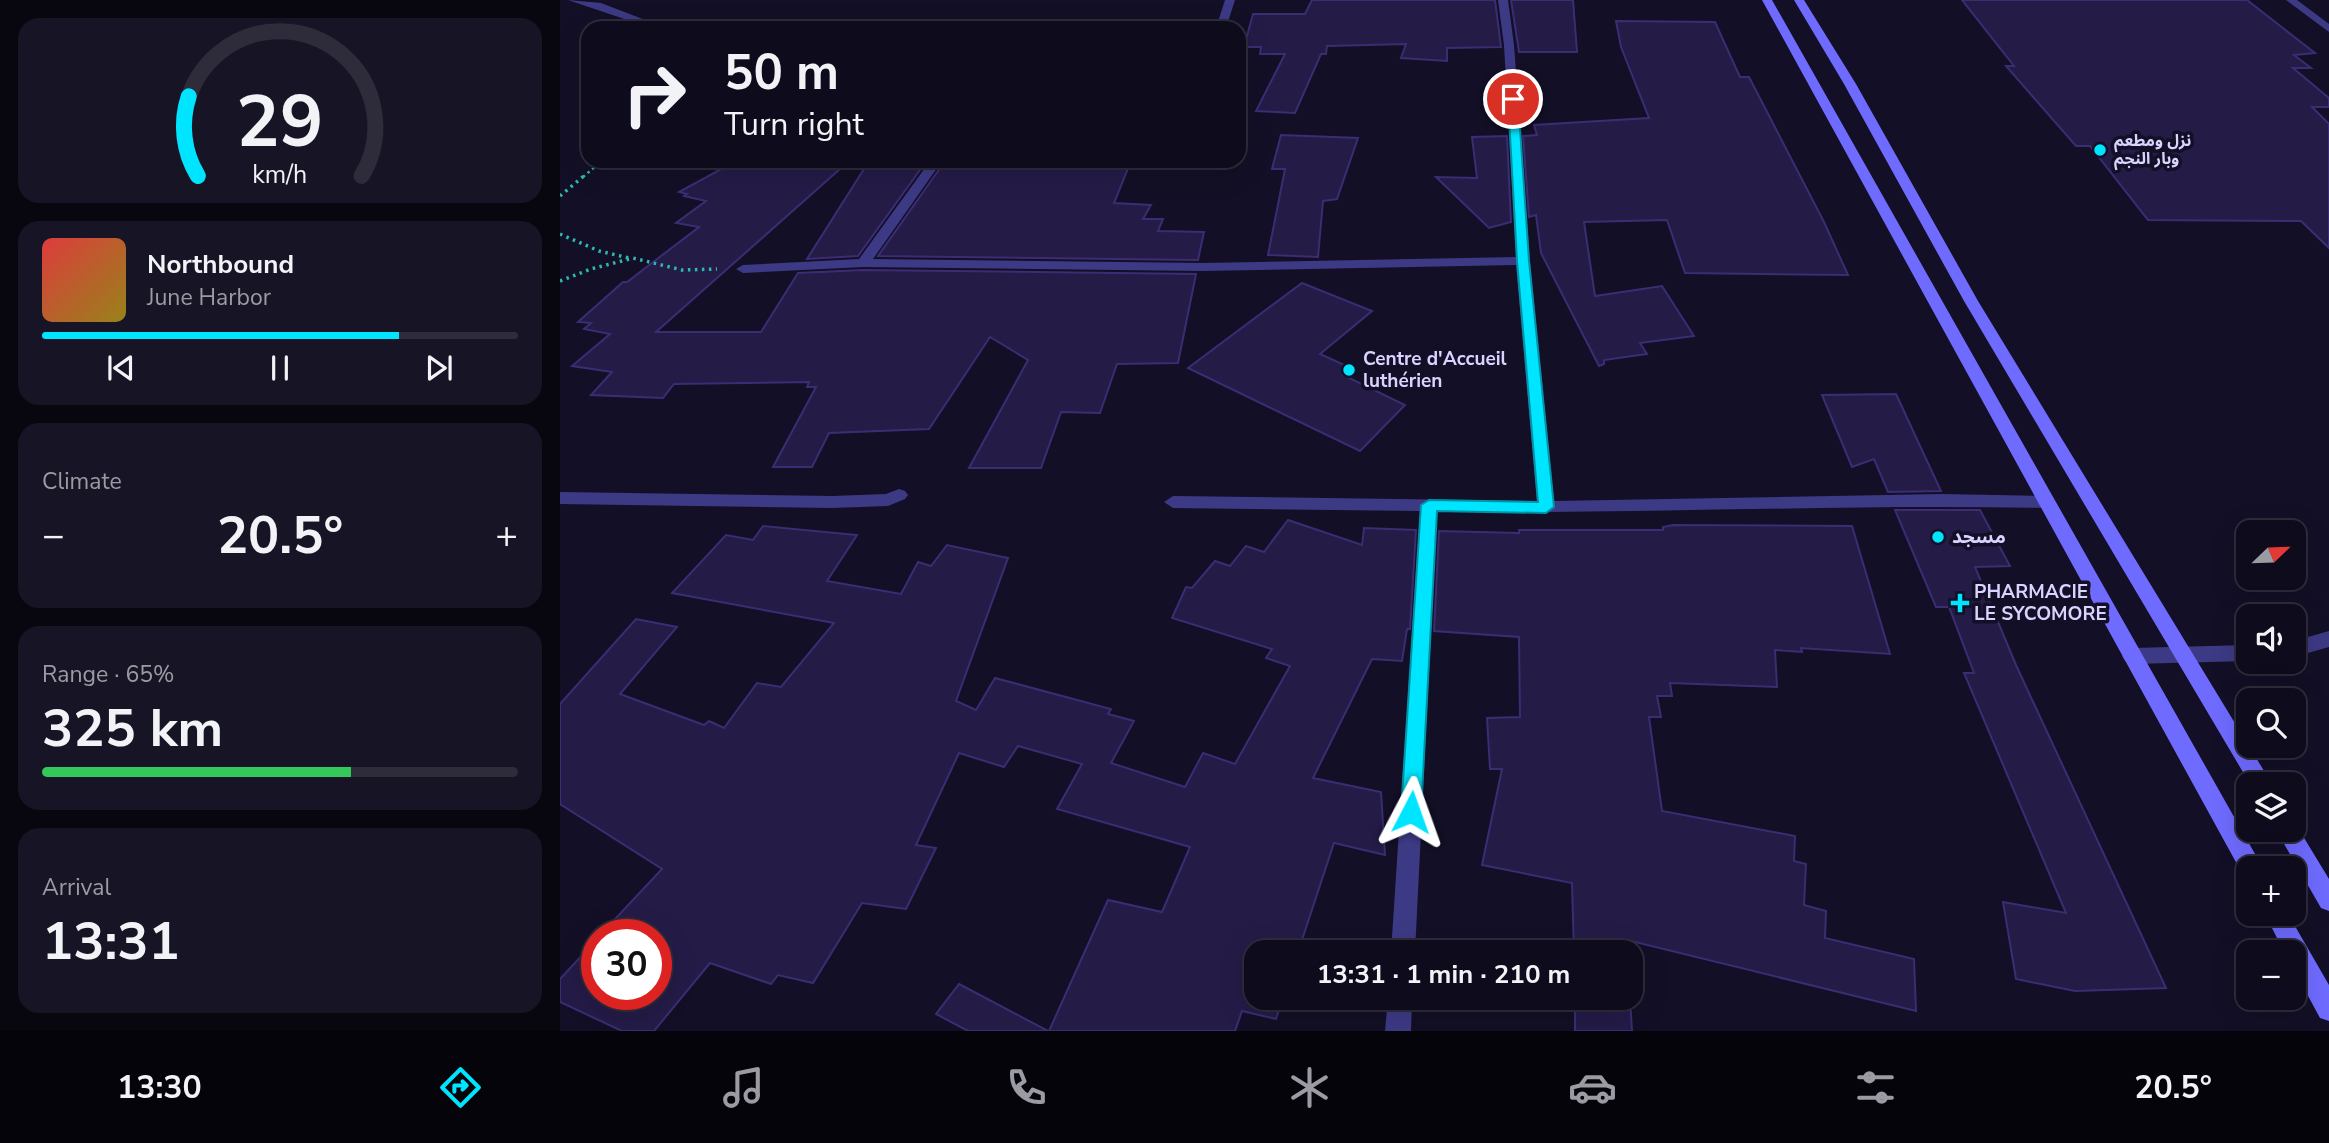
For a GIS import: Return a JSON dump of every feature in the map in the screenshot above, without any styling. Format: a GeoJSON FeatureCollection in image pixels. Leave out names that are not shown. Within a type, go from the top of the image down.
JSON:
{"type":"FeatureCollection","features":[{"type":"Feature","properties":{"kind":"main road"},"geometry":{"type":"LineString","coordinates":[[1768,0],[2244,856]]}},
{"type":"Feature","properties":{"kind":"main road"},"geometry":{"type":"LineString","coordinates":[[1799,0],[1850,84],[1971,301],[2254,772]]}},
{"type":"Feature","properties":{"kind":"main road"},"geometry":{"type":"LineString","coordinates":[[2294,842],[2329,900]]}},
{"type":"Feature","properties":{"kind":"main road"},"geometry":{"type":"LineString","coordinates":[[2283,926],[2329,1009]]}},
{"type":"Feature","properties":{"kind":"street"},"geometry":{"type":"LineString","coordinates":[[573,0],[597,5],[642,21]]}},
{"type":"Feature","properties":{"kind":"street"},"geometry":{"type":"LineString","coordinates":[[1223,21],[1230,0]]}},
{"type":"Feature","properties":{"kind":"street"},"geometry":{"type":"LineString","coordinates":[[1503,0],[1509,45],[1523,261],[1546,507]]}},
{"type":"Feature","properties":{"kind":"street"},"geometry":{"type":"LineString","coordinates":[[2291,0],[2329,29]]}},
{"type":"Feature","properties":{"kind":"street"},"geometry":{"type":"LineString","coordinates":[[863,263],[931,168]]}},
{"type":"Feature","properties":{"kind":"street"},"geometry":{"type":"LineString","coordinates":[[743,269],[863,263],[1202,267],[1523,261]]}},
{"type":"Feature","properties":{"kind":"street"},"geometry":{"type":"LineString","coordinates":[[560,498],[832,502],[888,500],[899,495]]}},
{"type":"Feature","properties":{"kind":"street"},"geometry":{"type":"LineString","coordinates":[[1173,502],[1546,507],[1942,500],[2045,502]]}},
{"type":"Feature","properties":{"kind":"street"},"geometry":{"type":"LineString","coordinates":[[1404,940],[1429,505]]}},
{"type":"Feature","properties":{"kind":"street"},"geometry":{"type":"LineString","coordinates":[[2306,646],[2329,639]]}},
{"type":"Feature","properties":{"kind":"street"},"geometry":{"type":"LineString","coordinates":[[2132,656],[2236,653]]}},
{"type":"Feature","properties":{"kind":"street"},"geometry":{"type":"LineString","coordinates":[[1398,1031],[1399,1010]]}},
{"type":"Feature","properties":{"kind":"path"},"geometry":{"type":"LineString","coordinates":[[560,196],[594,168]]}},
{"type":"Feature","properties":{"kind":"path"},"geometry":{"type":"LineString","coordinates":[[560,234],[599,251],[682,270],[743,269]]}},
{"type":"Feature","properties":{"kind":"path"},"geometry":{"type":"LineString","coordinates":[[560,281],[634,258]]}},
{"type":"Feature","properties":{"kind":"building"},"geometry":{"type":"Polygon","coordinates":[[[1312,0],[1495,0],[1501,47],[1447,48],[1447,61],[1401,58],[1406,44],[1327,46],[1326,54],[1321,54],[1295,113],[1256,111],[1285,54],[1260,54],[1261,47],[1246,47],[1253,14],[1305,14],[1312,0]]]}},
{"type":"Feature","properties":{"kind":"building"},"geometry":{"type":"Polygon","coordinates":[[[1511,0],[1573,0],[1577,52],[1519,52],[1511,0]]]}},
{"type":"Feature","properties":{"kind":"building"},"geometry":{"type":"Polygon","coordinates":[[[1962,0],[2247,0],[2315,53],[2294,55],[2311,68],[2293,68],[2329,98],[2329,107],[2312,107],[2329,124],[2329,248],[2301,221],[2148,220],[2090,146],[2076,146],[2006,66],[2014,66],[1962,0]]]}},
{"type":"Feature","properties":{"kind":"building"},"geometry":{"type":"Polygon","coordinates":[[[1616,21],[1715,22],[1740,77],[1749,77],[1824,222],[1848,275],[1685,273],[1667,220],[1584,222],[1595,296],[1662,286],[1694,336],[1640,343],[1647,354],[1604,360],[1604,364],[1599,366],[1541,253],[1536,215],[1529,217],[1523,136],[1537,135],[1534,125],[1649,118],[1621,47],[1616,21]]]}},
{"type":"Feature","properties":{"kind":"building"},"geometry":{"type":"Polygon","coordinates":[[[1281,135],[1358,138],[1337,199],[1323,201],[1318,257],[1268,255],[1285,169],[1272,169],[1281,135]]]}},
{"type":"Feature","properties":{"kind":"building"},"geometry":{"type":"Polygon","coordinates":[[[1507,136],[1511,222],[1489,228],[1436,177],[1477,178],[1472,137],[1507,136]]]}},
{"type":"Feature","properties":{"kind":"building"},"geometry":{"type":"Polygon","coordinates":[[[723,168],[841,168],[656,332],[761,332],[798,273],[863,270],[1196,274],[1178,363],[1117,364],[1100,413],[1061,412],[1041,468],[969,468],[1028,360],[990,337],[929,429],[829,433],[812,467],[773,467],[816,387],[807,387],[809,382],[674,384],[663,398],[591,395],[612,372],[572,366],[610,334],[584,329],[591,323],[578,322],[623,282],[627,282],[699,227],[676,223],[706,201],[684,196],[687,194],[679,192],[723,168]]]}},
{"type":"Feature","properties":{"kind":"building"},"geometry":{"type":"Polygon","coordinates":[[[865,168],[921,168],[858,256],[807,259],[865,168]]]}},
{"type":"Feature","properties":{"kind":"building"},"geometry":{"type":"Polygon","coordinates":[[[940,168],[1128,168],[1114,203],[1151,205],[1143,219],[1163,219],[1158,231],[1204,232],[1198,260],[878,256],[940,168]]]}},
{"type":"Feature","properties":{"kind":"building"},"geometry":{"type":"Polygon","coordinates":[[[1302,283],[1372,311],[1320,354],[1351,368],[1343,375],[1405,405],[1360,451],[1188,368],[1302,283]]]}},
{"type":"Feature","properties":{"kind":"building"},"geometry":{"type":"Polygon","coordinates":[[[1896,394],[1941,491],[1888,492],[1874,459],[1852,467],[1822,395],[1896,394]]]}},
{"type":"Feature","properties":{"kind":"building"},"geometry":{"type":"Polygon","coordinates":[[[1895,510],[1980,510],[2010,566],[1975,567],[2016,665],[2166,988],[2075,991],[2016,979],[2003,902],[2066,913],[1964,673],[1974,673],[1949,607],[1936,607],[1895,510]]]}},
{"type":"Feature","properties":{"kind":"building"},"geometry":{"type":"Polygon","coordinates":[[[1288,520],[1362,545],[1364,528],[1416,530],[1410,629],[1407,629],[1402,661],[1372,659],[1313,778],[1381,792],[1385,855],[1334,843],[1302,940],[1244,940],[1244,1010],[1279,1010],[1276,1019],[1242,1011],[1235,1031],[1049,1031],[1108,900],[1162,912],[1190,847],[1057,809],[1082,764],[1018,746],[1004,767],[959,753],[916,845],[936,848],[906,909],[862,903],[813,983],[778,975],[771,984],[710,963],[672,1009],[672,919],[615,919],[662,869],[560,804],[560,704],[636,619],[677,627],[620,694],[704,725],[709,721],[724,728],[757,683],[781,687],[834,623],[672,593],[726,535],[753,540],[763,526],[857,535],[827,581],[901,594],[918,562],[931,566],[947,545],[1008,558],[956,701],[976,710],[995,678],[1111,709],[1108,714],[1134,721],[1111,763],[1185,787],[1203,753],[1235,764],[1290,666],[1266,658],[1272,649],[1172,618],[1186,587],[1192,588],[1215,561],[1230,566],[1246,546],[1264,552],[1288,520]]]}},
{"type":"Feature","properties":{"kind":"building"},"geometry":{"type":"Polygon","coordinates":[[[1852,526],[1890,654],[1801,648],[1802,652],[1775,650],[1777,687],[1670,683],[1672,696],[1657,696],[1661,717],[1649,717],[1662,811],[1795,836],[1794,861],[1806,864],[1804,905],[1826,911],[1825,938],[1914,959],[1916,1011],[1643,944],[1643,940],[1574,940],[1572,883],[1482,865],[1502,769],[1490,769],[1487,718],[1520,717],[1519,637],[1434,631],[1439,531],[1519,533],[1519,530],[1663,530],[1663,527],[1852,526]]]}},
{"type":"Feature","properties":{"kind":"building"},"geometry":{"type":"Polygon","coordinates":[[[581,956],[581,1010],[671,1010],[654,1031],[622,1031],[560,1002],[560,979],[581,956]]]}},
{"type":"Feature","properties":{"kind":"building"},"geometry":{"type":"Polygon","coordinates":[[[959,984],[1048,1031],[968,1031],[936,1014],[959,984]]]}},
{"type":"Feature","properties":{"kind":"building"},"geometry":{"type":"Polygon","coordinates":[[[1575,1010],[1631,1010],[1632,1031],[1575,1031],[1575,1010]]]}},
{"type":"Feature","properties":{"kind":"place","name":"نزل ومطعم وبار النجم"},"geometry":{"type":"Point","coordinates":[2100,150]}},
{"type":"Feature","properties":{"kind":"place","name":"Centre d'Accueil luthérien"},"geometry":{"type":"Point","coordinates":[1349,370]}},
{"type":"Feature","properties":{"kind":"place","name":"مسجد"},"geometry":{"type":"Point","coordinates":[1938,537]}},
{"type":"Feature","properties":{"kind":"place","name":"PHARMACIE LE SYCOMORE"},"geometry":{"type":"Point","coordinates":[1960,603]}},
{"type":"Feature","properties":{"kind":"route"},"geometry":{"type":"LineString","coordinates":[[1411,812],[1429,505],[1546,507],[1523,261],[1513,99]]}}]}
